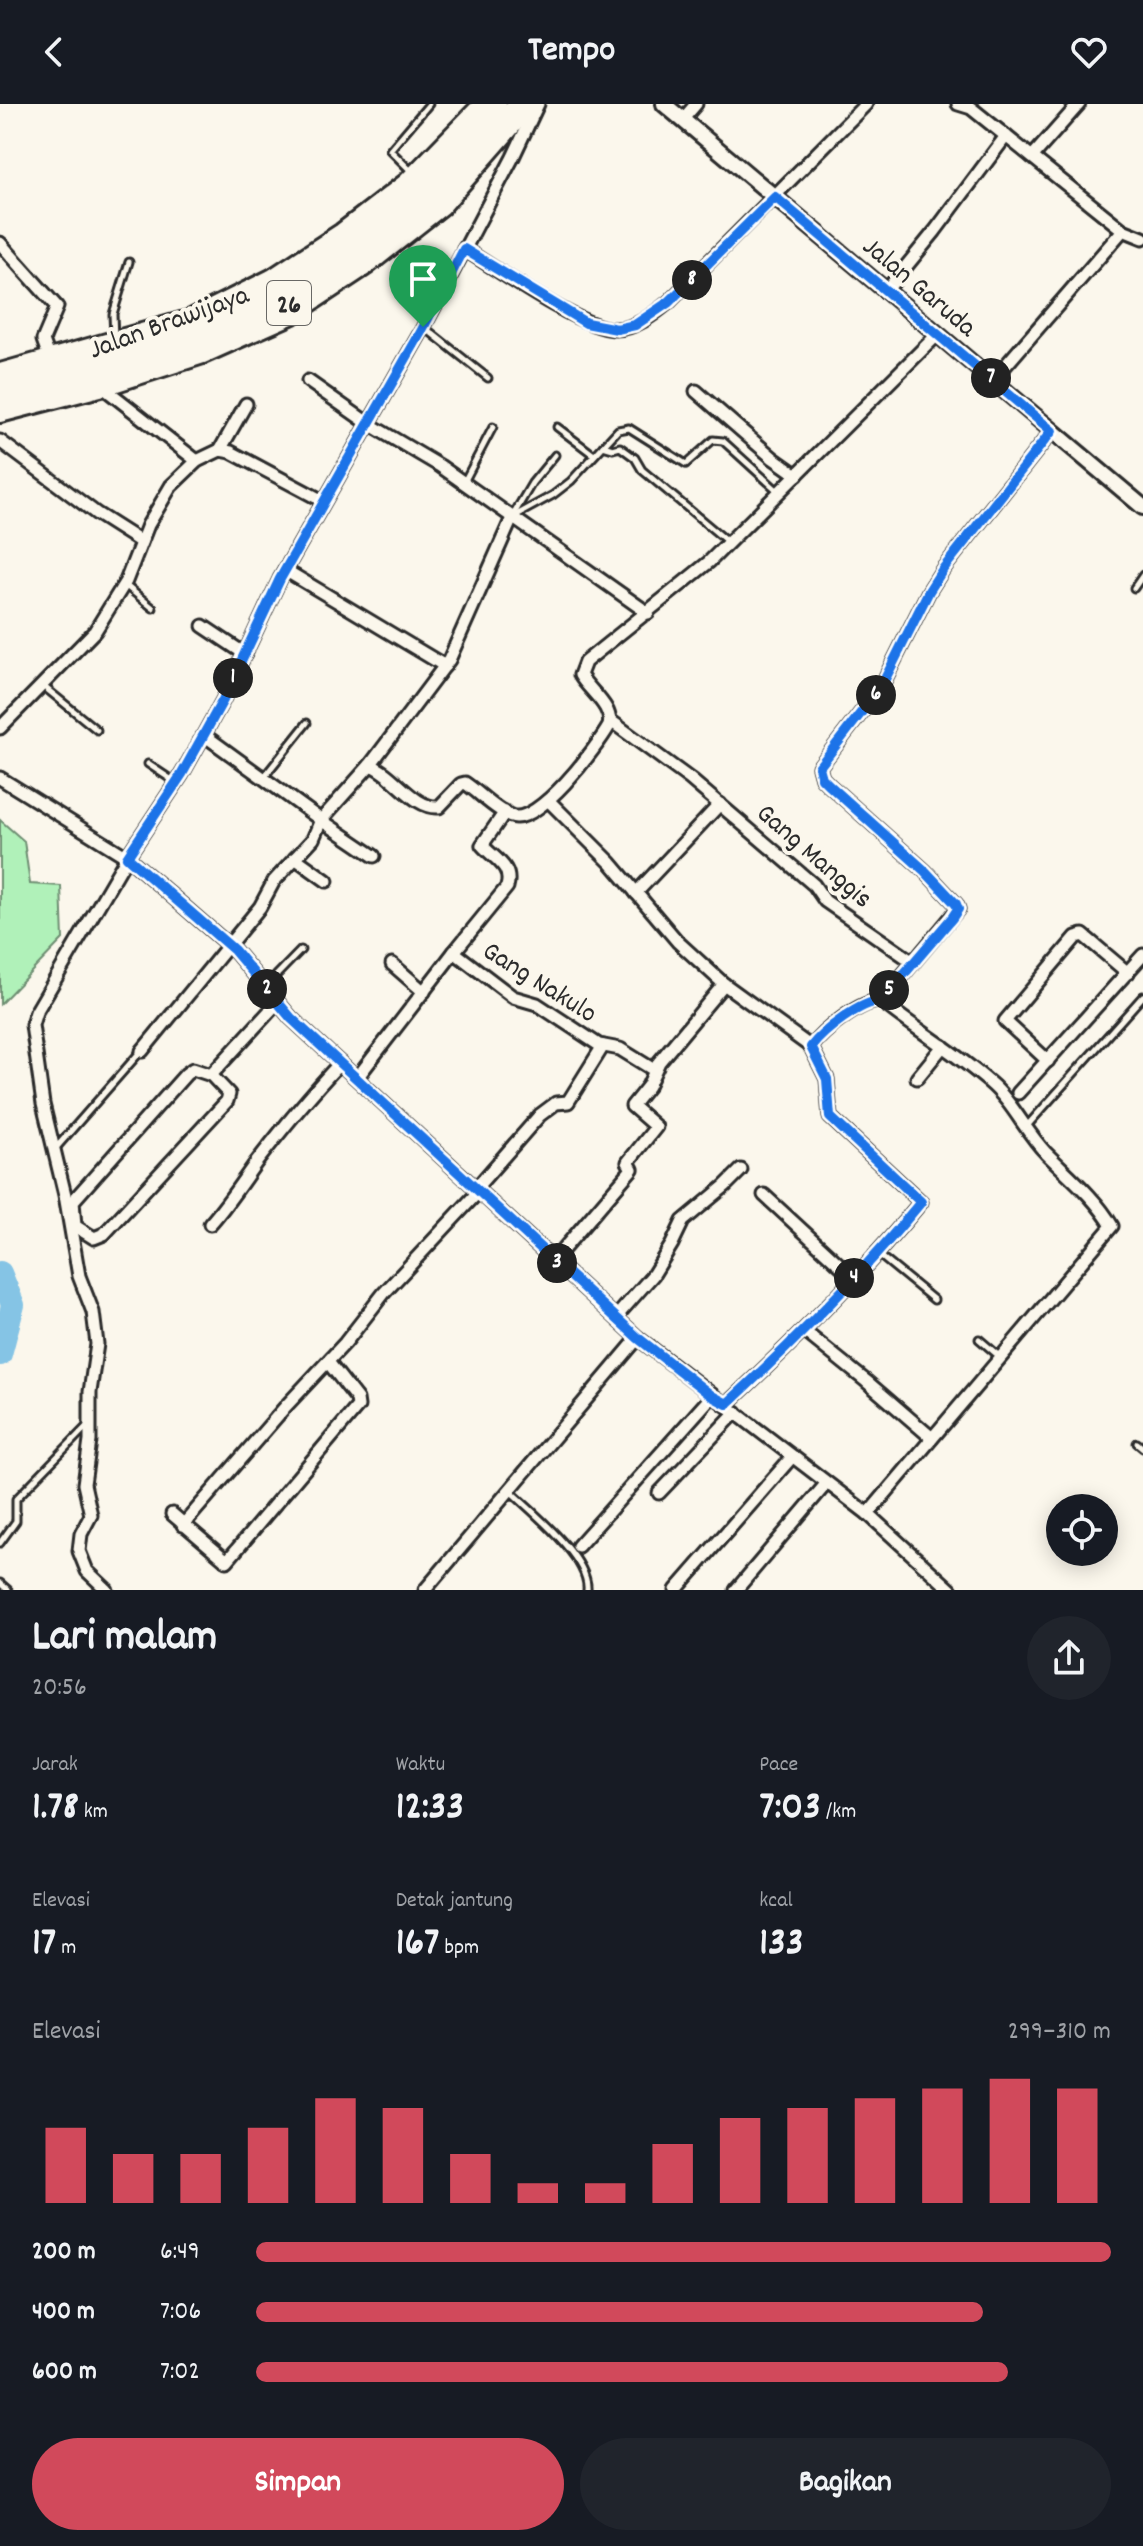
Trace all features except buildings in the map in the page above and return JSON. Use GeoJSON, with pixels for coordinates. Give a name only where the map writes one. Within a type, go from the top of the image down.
{"type":"FeatureCollection","features":[{"type":"Feature","properties":{"kind":"highway","name":"Jalan Brawijaya"},"geometry":{"type":"LineString","coordinates":[[0,383],[193,330],[278,289],[353,240],[413,193],[496,104]]}},
{"type":"Feature","properties":{"kind":"highway","name":"Jalan Brawijaya"},"geometry":{"type":"LineString","coordinates":[[0,402],[199,345],[283,307],[362,256],[427,204],[520,104]]}},
{"type":"Feature","properties":{"kind":"street"},"geometry":{"type":"LineString","coordinates":[[0,371],[191,317],[271,277],[341,231],[414,174],[481,104]]}},
{"type":"Feature","properties":{"kind":"street"},"geometry":{"type":"LineString","coordinates":[[107,1590],[87,1571],[79,1551],[81,1534],[91,1515],[84,1484],[89,1461],[90,1392],[97,1344],[93,1312],[79,1276],[65,1195],[43,1104],[32,1025],[36,1012],[127,857],[204,735],[285,570],[423,327],[536,104]]}},
{"type":"Feature","properties":{"kind":"street"},"geometry":{"type":"LineString","coordinates":[[0,415],[104,388],[203,356],[293,316],[367,267],[443,207],[536,104]]}},
{"type":"Feature","properties":{"kind":"street","name":"Jalan Garuda"},"geometry":{"type":"LineString","coordinates":[[664,104],[1143,507]]}},
{"type":"Feature","properties":{"kind":"street"},"geometry":{"type":"LineString","coordinates":[[683,119],[696,104]]}},
{"type":"Feature","properties":{"kind":"street"},"geometry":{"type":"LineString","coordinates":[[464,249],[586,323],[617,329],[635,325],[669,302],[866,104]]}},
{"type":"Feature","properties":{"kind":"street"},"geometry":{"type":"LineString","coordinates":[[958,104],[972,106],[1123,230],[1143,238]]}},
{"type":"Feature","properties":{"kind":"street"},"geometry":{"type":"LineString","coordinates":[[1032,157],[1079,104]]}},
{"type":"Feature","properties":{"kind":"street"},"geometry":{"type":"LineString","coordinates":[[886,291],[1006,136]]}},
{"type":"Feature","properties":{"kind":"street"},"geometry":{"type":"LineString","coordinates":[[993,380],[1123,230]]}},
{"type":"Feature","properties":{"kind":"street"},"geometry":{"type":"LineString","coordinates":[[0,243],[57,307],[43,340],[49,357]]}},
{"type":"Feature","properties":{"kind":"street"},"geometry":{"type":"LineString","coordinates":[[308,381],[369,424],[440,466],[648,613],[729,543],[938,334]]}},
{"type":"Feature","properties":{"kind":"street"},"geometry":{"type":"LineString","coordinates":[[104,388],[197,461]]}},
{"type":"Feature","properties":{"kind":"street"},"geometry":{"type":"LineString","coordinates":[[696,391],[797,475]]}},
{"type":"Feature","properties":{"kind":"street"},"geometry":{"type":"LineString","coordinates":[[0,728],[95,631],[124,584],[141,542],[171,486],[197,461],[220,450],[246,404]]}},
{"type":"Feature","properties":{"kind":"street"},"geometry":{"type":"LineString","coordinates":[[811,1047],[828,1029],[866,1004],[881,1001],[958,909],[925,871],[822,778],[819,767],[881,687],[943,569],[1052,431]]}},
{"type":"Feature","properties":{"kind":"street"},"geometry":{"type":"LineString","coordinates":[[0,441],[97,514],[141,542]]}},
{"type":"Feature","properties":{"kind":"street"},"geometry":{"type":"LineString","coordinates":[[220,450],[231,452],[323,501]]}},
{"type":"Feature","properties":{"kind":"street"},"geometry":{"type":"LineString","coordinates":[[142,1051],[260,907],[274,881],[313,839],[321,820],[370,765],[445,666],[512,518]]}},
{"type":"Feature","properties":{"kind":"street"},"geometry":{"type":"LineString","coordinates":[[285,570],[445,666]]}},
{"type":"Feature","properties":{"kind":"street","name":"Gang Manggis"},"geometry":{"type":"LineString","coordinates":[[648,613],[588,659],[581,670],[580,675],[608,710],[611,721],[720,804],[814,885],[825,901],[913,962]]}},
{"type":"Feature","properties":{"kind":"street"},"geometry":{"type":"LineString","coordinates":[[203,626],[245,654]]}},
{"type":"Feature","properties":{"kind":"street"},"geometry":{"type":"LineString","coordinates":[[370,765],[378,767],[425,806],[439,807],[465,783],[518,818],[549,801],[605,733],[611,721]]}},
{"type":"Feature","properties":{"kind":"street"},"geometry":{"type":"LineString","coordinates":[[204,735],[374,856]]}},
{"type":"Feature","properties":{"kind":"street"},"geometry":{"type":"LineString","coordinates":[[0,778],[127,857],[229,946],[291,1018],[638,1338],[868,1514],[951,1590]]}},
{"type":"Feature","properties":{"kind":"street"},"geometry":{"type":"LineString","coordinates":[[549,801],[611,863],[678,942],[724,984],[811,1047],[827,1079],[830,1117],[921,1202],[878,1254],[732,1408],[659,1493]]}},
{"type":"Feature","properties":{"kind":"street"},"geometry":{"type":"LineString","coordinates":[[636,893],[720,804]]}},
{"type":"Feature","properties":{"kind":"street"},"geometry":{"type":"LineString","coordinates":[[357,1078],[507,887],[510,878],[508,871],[482,845],[505,812]]}},
{"type":"Feature","properties":{"kind":"street"},"geometry":{"type":"LineString","coordinates":[[295,858],[327,881]]}},
{"type":"Feature","properties":{"kind":"street"},"geometry":{"type":"LineString","coordinates":[[1048,1061],[1005,1021],[1076,937],[1083,935],[1128,973]]}},
{"type":"Feature","properties":{"kind":"street","name":"Gang Nakulo"},"geometry":{"type":"LineString","coordinates":[[454,952],[513,997],[542,1007],[603,1046],[620,1049],[654,1070]]}},
{"type":"Feature","properties":{"kind":"street"},"geometry":{"type":"LineString","coordinates":[[1018,1093],[1143,955]]}},
{"type":"Feature","properties":{"kind":"street"},"geometry":{"type":"LineString","coordinates":[[392,964],[424,992]]}},
{"type":"Feature","properties":{"kind":"street"},"geometry":{"type":"LineString","coordinates":[[554,1260],[632,1169],[628,1162],[656,1127],[632,1106],[648,1086],[654,1070],[724,984]]}},
{"type":"Feature","properties":{"kind":"street"},"geometry":{"type":"LineString","coordinates":[[868,1514],[1112,1226],[1025,1128],[996,1089],[881,1001]]}},
{"type":"Feature","properties":{"kind":"street"},"geometry":{"type":"LineString","coordinates":[[211,1075],[278,1002]]}},
{"type":"Feature","properties":{"kind":"street"},"geometry":{"type":"LineString","coordinates":[[183,1525],[540,1115],[556,1103],[568,1102],[603,1046]]}},
{"type":"Feature","properties":{"kind":"street"},"geometry":{"type":"LineString","coordinates":[[917,1078],[943,1046]]}},
{"type":"Feature","properties":{"kind":"street"},"geometry":{"type":"LineString","coordinates":[[210,1224],[308,1097],[340,1063]]}},
{"type":"Feature","properties":{"kind":"street"},"geometry":{"type":"LineString","coordinates":[[193,1069],[211,1075],[229,1094],[227,1101],[104,1234],[94,1238],[83,1233],[75,1226],[73,1201],[186,1074],[193,1069]]}},
{"type":"Feature","properties":{"kind":"street"},"geometry":{"type":"LineString","coordinates":[[616,1317],[653,1275],[683,1221],[741,1170]]}},
{"type":"Feature","properties":{"kind":"street"},"geometry":{"type":"LineString","coordinates":[[764,1195],[854,1278]]}},
{"type":"Feature","properties":{"kind":"street"},"geometry":{"type":"LineString","coordinates":[[804,1331],[932,1438]]}},
{"type":"Feature","properties":{"kind":"street"},"geometry":{"type":"LineString","coordinates":[[425,1590],[638,1338]]}},
{"type":"Feature","properties":{"kind":"street"},"geometry":{"type":"LineString","coordinates":[[172,1514],[227,1561],[358,1406],[357,1399],[328,1362]]}},
{"type":"Feature","properties":{"kind":"street"},"geometry":{"type":"LineString","coordinates":[[578,1546],[712,1396]]}},
{"type":"Feature","properties":{"kind":"street"},"geometry":{"type":"LineString","coordinates":[[676,1590],[792,1457]]}},
{"type":"Feature","properties":{"kind":"street"},"geometry":{"type":"LineString","coordinates":[[736,1590],[826,1484]]}},
{"type":"Feature","properties":{"kind":"lane"},"geometry":{"type":"LineString","coordinates":[[414,174],[390,150],[429,104]]}},
{"type":"Feature","properties":{"kind":"lane"},"geometry":{"type":"LineString","coordinates":[[114,339],[113,314],[129,262]]}},
{"type":"Feature","properties":{"kind":"lane"},"geometry":{"type":"LineString","coordinates":[[423,327],[488,378]]}},
{"type":"Feature","properties":{"kind":"lane"},"geometry":{"type":"LineString","coordinates":[[463,483],[493,427]]}},
{"type":"Feature","properties":{"kind":"lane"},"geometry":{"type":"LineString","coordinates":[[557,427],[594,455]]}},
{"type":"Feature","properties":{"kind":"lane"},"geometry":{"type":"LineString","coordinates":[[512,518],[553,495],[571,481],[618,430],[629,428],[686,464],[718,439],[780,493]]}},
{"type":"Feature","properties":{"kind":"lane"},"geometry":{"type":"LineString","coordinates":[[603,446],[613,449],[620,447],[633,455],[642,470],[729,543]]}},
{"type":"Feature","properties":{"kind":"lane"},"geometry":{"type":"LineString","coordinates":[[512,518],[532,483],[555,455]]}},
{"type":"Feature","properties":{"kind":"lane"},"geometry":{"type":"LineString","coordinates":[[1134,588],[1143,575]]}},
{"type":"Feature","properties":{"kind":"lane"},"geometry":{"type":"LineString","coordinates":[[124,584],[153,608]]}},
{"type":"Feature","properties":{"kind":"lane"},"geometry":{"type":"LineString","coordinates":[[42,685],[97,730]]}},
{"type":"Feature","properties":{"kind":"lane"},"geometry":{"type":"LineString","coordinates":[[263,778],[307,723]]}},
{"type":"Feature","properties":{"kind":"lane"},"geometry":{"type":"LineString","coordinates":[[148,764],[176,783]]}},
{"type":"Feature","properties":{"kind":"lane"},"geometry":{"type":"LineString","coordinates":[[265,986],[301,950]]}},
{"type":"Feature","properties":{"kind":"lane"},"geometry":{"type":"LineString","coordinates":[[1025,1128],[1143,996]]}},
{"type":"Feature","properties":{"kind":"lane"},"geometry":{"type":"LineString","coordinates":[[53,1151],[142,1051]]}},
{"type":"Feature","properties":{"kind":"lane"},"geometry":{"type":"LineString","coordinates":[[878,1254],[934,1300]]}},
{"type":"Feature","properties":{"kind":"lane"},"geometry":{"type":"LineString","coordinates":[[979,1339],[1000,1357]]}},
{"type":"Feature","properties":{"kind":"lane"},"geometry":{"type":"LineString","coordinates":[[0,1543],[16,1521],[16,1499],[91,1423]]}},
{"type":"Feature","properties":{"kind":"lane"},"geometry":{"type":"LineString","coordinates":[[1137,1443],[1143,1448]]}},
{"type":"Feature","properties":{"kind":"lane"},"geometry":{"type":"LineString","coordinates":[[508,1489],[573,1553],[588,1581],[587,1590]]}},
{"type":"Feature","properties":{"kind":"lane"},"geometry":{"type":"LineString","coordinates":[[0,1583],[8,1590]]}},
{"type":"Feature","properties":{"kind":"green space"},"geometry":{"type":"Polygon","coordinates":[[[0,820],[24,841],[30,884],[61,886],[63,939],[0,1004],[0,820]]]}},
{"type":"Feature","properties":{"kind":"waterway"},"geometry":{"type":"LineString","coordinates":[[0,1273],[13,1305],[0,1354]]}},
{"type":"Feature","properties":{"kind":"route"},"geometry":{"type":"LineString","coordinates":[[775,197],[1052,431],[943,569],[881,687],[825,757],[818,771],[829,785],[925,871],[958,909],[881,1001],[866,1004],[828,1029],[811,1047],[827,1079],[830,1117],[921,1202],[878,1254],[804,1331],[727,1404],[712,1396],[638,1338],[291,1018],[234,950],[127,857],[182,774],[223,700],[280,579],[423,327],[464,249],[586,323],[617,329],[635,325],[669,302],[775,197]]}}]}
